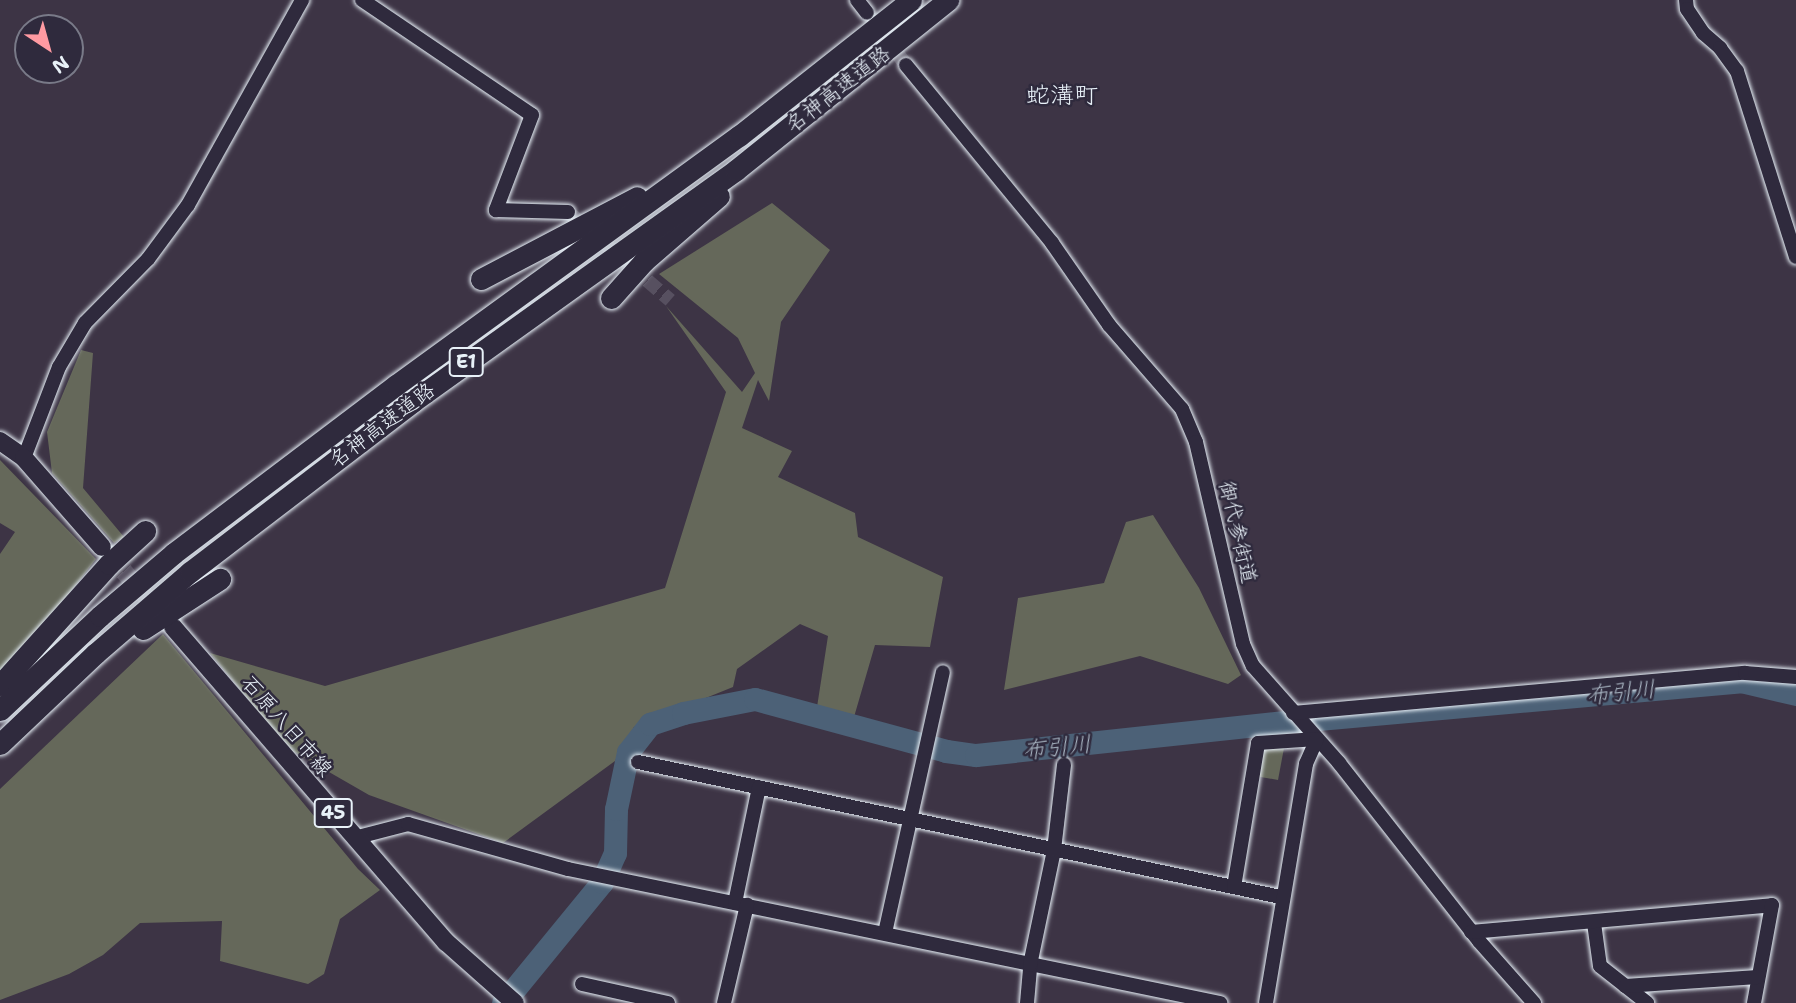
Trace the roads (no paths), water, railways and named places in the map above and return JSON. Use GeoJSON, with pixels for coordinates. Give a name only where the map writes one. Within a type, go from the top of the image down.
{"type":"FeatureCollection","features":[{"type":"Feature","properties":{"kind":"highway","name":"名神高速道路"},"geometry":{"type":"LineString","coordinates":[[0,710],[100,616],[174,553],[396,385],[739,136],[911,0]]}},
{"type":"Feature","properties":{"kind":"highway","name":"名神高速道路"},"geometry":{"type":"LineString","coordinates":[[0,744],[96,653],[190,572],[412,401],[736,170],[948,0]]}},
{"type":"Feature","properties":{"kind":"highway"},"geometry":{"type":"LineString","coordinates":[[611,298],[644,261],[871,64]]}},
{"type":"Feature","properties":{"kind":"highway"},"geometry":{"type":"LineString","coordinates":[[481,279],[511,266],[642,194],[715,146],[739,136]]}},
{"type":"Feature","properties":{"kind":"highway"},"geometry":{"type":"LineString","coordinates":[[0,685],[109,565],[145,531]]}},
{"type":"Feature","properties":{"kind":"highway"},"geometry":{"type":"LineString","coordinates":[[96,653],[127,642],[151,622],[220,579]]}},
{"type":"Feature","properties":{"kind":"main road"},"geometry":{"type":"LineString","coordinates":[[0,441],[24,458],[102,547]]}},
{"type":"Feature","properties":{"kind":"main road","name":"石原八日市線"},"geometry":{"type":"LineString","coordinates":[[173,627],[446,942],[508,997]]}},
{"type":"Feature","properties":{"kind":"street"},"geometry":{"type":"LineString","coordinates":[[24,458],[59,367],[85,323],[148,259],[188,205],[302,0]]}},
{"type":"Feature","properties":{"kind":"street"},"geometry":{"type":"LineString","coordinates":[[362,0],[532,114],[496,210],[568,212]]}},
{"type":"Feature","properties":{"kind":"street"},"geometry":{"type":"LineString","coordinates":[[857,0],[867,13]]}},
{"type":"Feature","properties":{"kind":"street"},"geometry":{"type":"LineString","coordinates":[[1686,0],[1687,9],[1703,33],[1720,48],[1737,71],[1796,257]]}},
{"type":"Feature","properties":{"kind":"street","name":"御代参街道"},"geometry":{"type":"LineString","coordinates":[[906,65],[1052,243],[1110,325],[1182,409],[1196,442],[1243,644],[1253,666],[1394,829],[1471,932],[1534,1003]]}},
{"type":"Feature","properties":{"kind":"street"},"geometry":{"type":"LineString","coordinates":[[886,933],[909,817],[943,672]]}},
{"type":"Feature","properties":{"kind":"street"},"geometry":{"type":"LineString","coordinates":[[1295,716],[1745,673],[1796,677]]}},
{"type":"Feature","properties":{"kind":"street"},"geometry":{"type":"LineString","coordinates":[[1234,887],[1258,743],[1312,735],[1281,897],[1266,1003]]}},
{"type":"Feature","properties":{"kind":"street"},"geometry":{"type":"LineString","coordinates":[[638,762],[1281,897]]}},
{"type":"Feature","properties":{"kind":"street"},"geometry":{"type":"LineString","coordinates":[[1027,1003],[1030,965],[1054,850],[1064,765]]}},
{"type":"Feature","properties":{"kind":"street"},"geometry":{"type":"LineString","coordinates":[[724,1003],[759,786]]}},
{"type":"Feature","properties":{"kind":"street"},"geometry":{"type":"LineString","coordinates":[[354,838],[408,824],[596,875],[1220,1003]]}},
{"type":"Feature","properties":{"kind":"street"},"geometry":{"type":"LineString","coordinates":[[1471,932],[1772,905],[1758,977],[1756,1003]]}},
{"type":"Feature","properties":{"kind":"street"},"geometry":{"type":"LineString","coordinates":[[1594,923],[1600,966],[1647,1003]]}},
{"type":"Feature","properties":{"kind":"street"},"geometry":{"type":"LineString","coordinates":[[1625,986],[1758,977]]}},
{"type":"Feature","properties":{"kind":"street"},"geometry":{"type":"LineString","coordinates":[[582,984],[668,1003]]}},
{"type":"Feature","properties":{"kind":"waterway","name":"布引川"},"geometry":{"type":"LineString","coordinates":[[503,1003],[602,882],[615,853],[616,809],[628,752],[650,724],[683,713],[755,699],[946,751],[976,755],[1296,721],[1741,681],[1796,694]]}},
{"type":"Feature","properties":{"kind":"tunnel"},"geometry":{"type":"LineString","coordinates":[[873,21],[906,65]]}},
{"type":"Feature","properties":{"kind":"tunnel"},"geometry":{"type":"LineString","coordinates":[[568,212],[670,300]]}},
{"type":"Feature","properties":{"kind":"tunnel"},"geometry":{"type":"LineString","coordinates":[[106,551],[161,614]]}},
{"type":"Feature","properties":{"kind":"district","name":"蛇溝町"},"geometry":{"type":"Point","coordinates":[1062,96]}}]}
